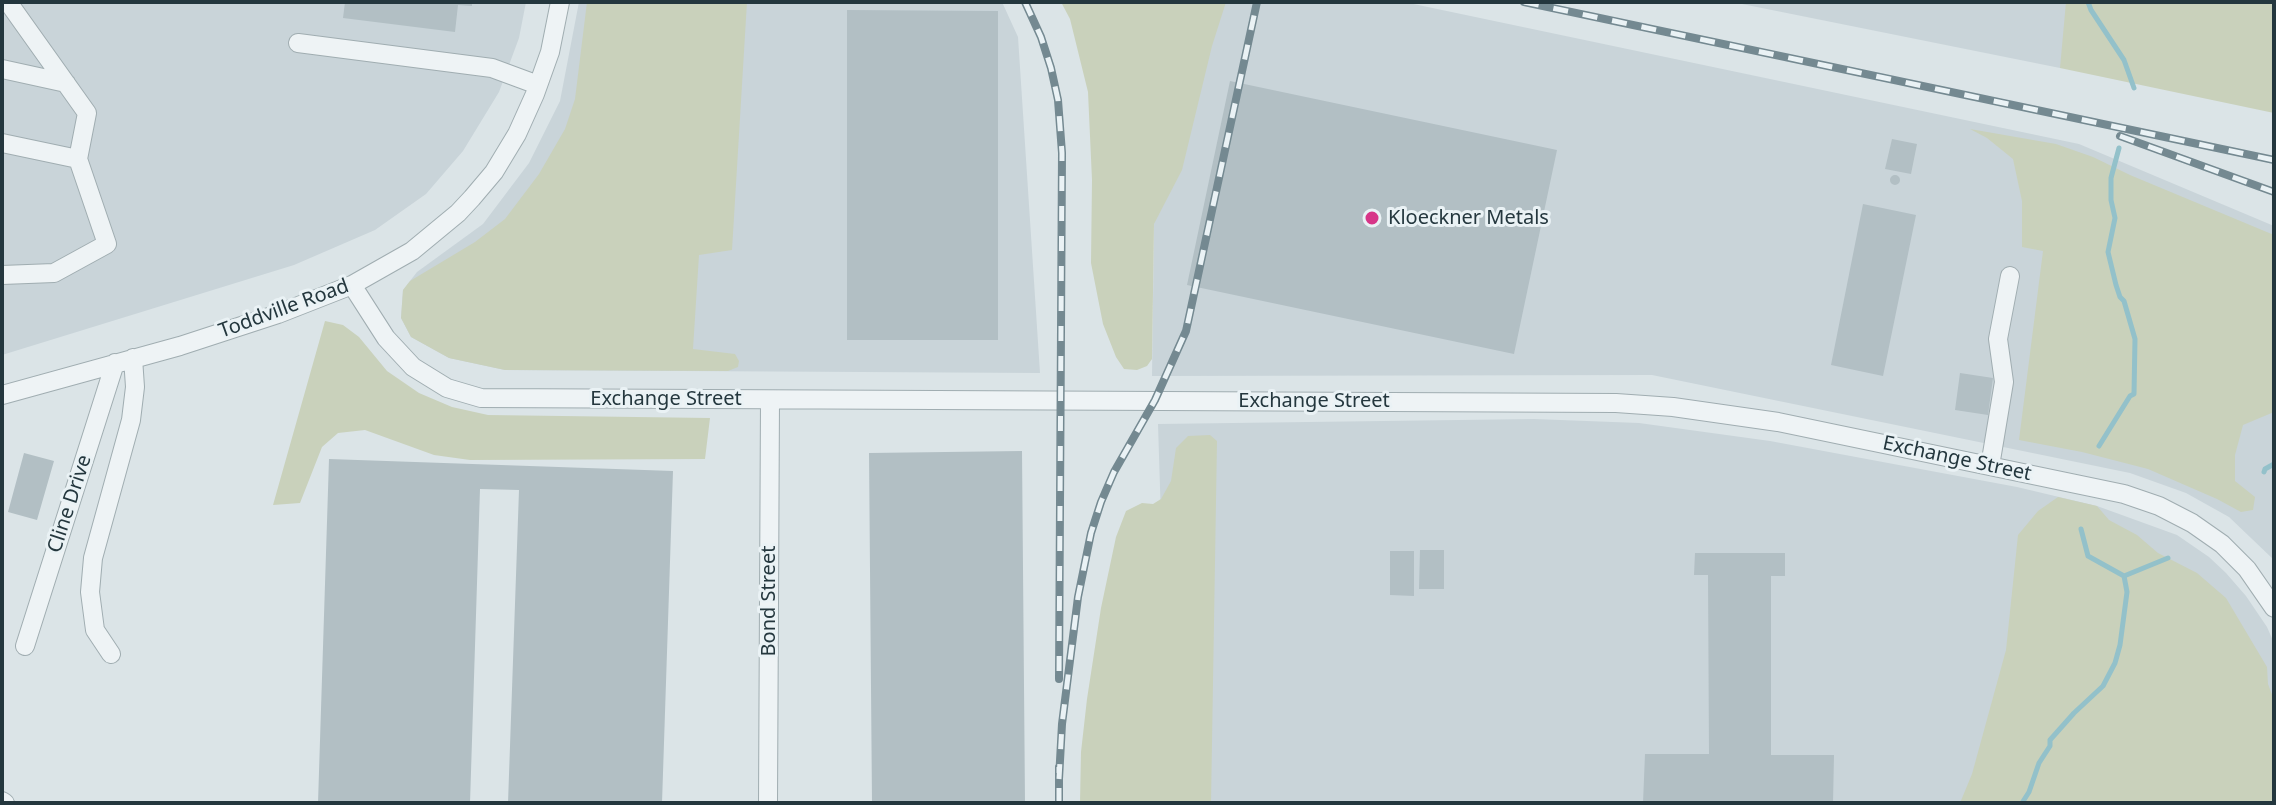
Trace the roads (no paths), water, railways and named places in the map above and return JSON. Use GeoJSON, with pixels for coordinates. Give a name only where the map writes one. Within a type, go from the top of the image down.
{"type":"FeatureCollection","features":[{"type":"Feature","properties":{"kind":"street"},"geometry":{"type":"LineString","coordinates":[[2,275],[54,273],[107,244],[78,159],[87,113],[8,2]]}},
{"type":"Feature","properties":{"kind":"street","name":"Toddville Road"},"geometry":{"type":"LineString","coordinates":[[2,395],[180,346],[278,314],[352,285],[412,251],[472,198],[494,172],[517,134],[550,52],[560,2]]}},
{"type":"Feature","properties":{"kind":"street"},"geometry":{"type":"LineString","coordinates":[[298,43],[492,68],[538,85]]}},
{"type":"Feature","properties":{"kind":"street"},"geometry":{"type":"LineString","coordinates":[[2,69],[66,83]]}},
{"type":"Feature","properties":{"kind":"street"},"geometry":{"type":"LineString","coordinates":[[2,143],[78,159]]}},
{"type":"Feature","properties":{"kind":"street"},"geometry":{"type":"LineString","coordinates":[[1990,466],[2004,382],[1998,339],[2010,276]]}},
{"type":"Feature","properties":{"kind":"street","name":"Exchange Street"},"geometry":{"type":"LineString","coordinates":[[352,285],[386,338],[404,358],[436,382],[481,398],[1616,403],[1673,407],[1764,420],[2124,494],[2159,506],[2192,523],[2222,544],[2247,569],[2274,608]]}},
{"type":"Feature","properties":{"kind":"street"},"geometry":{"type":"LineString","coordinates":[[111,654],[95,630],[90,592],[93,558],[131,420],[135,387],[124,361]]}},
{"type":"Feature","properties":{"kind":"street","name":"Cline Drive"},"geometry":{"type":"LineString","coordinates":[[25,646],[124,361]]}},
{"type":"Feature","properties":{"kind":"street","name":"Bond Street"},"geometry":{"type":"LineString","coordinates":[[768,803],[770,400]]}},
{"type":"Feature","properties":{"kind":"waterway"},"geometry":{"type":"LineString","coordinates":[[2088,2],[2124,60],[2134,88]]}},
{"type":"Feature","properties":{"kind":"waterway"},"geometry":{"type":"LineString","coordinates":[[2099,446],[2134,394],[2135,339],[2108,252],[2115,218],[2111,178],[2119,148]]}},
{"type":"Feature","properties":{"kind":"waterway"},"geometry":{"type":"LineString","coordinates":[[2264,472],[2274,464]]}},
{"type":"Feature","properties":{"kind":"waterway"},"geometry":{"type":"LineString","coordinates":[[2081,529],[2088,556],[2124,576]]}},
{"type":"Feature","properties":{"kind":"waterway"},"geometry":{"type":"LineString","coordinates":[[2124,576],[2168,558]]}},
{"type":"Feature","properties":{"kind":"waterway"},"geometry":{"type":"LineString","coordinates":[[2022,803],[2050,746],[2050,740],[2103,686],[2115,663],[2127,592],[2124,576]]}},
{"type":"Feature","properties":{"kind":"railway"},"geometry":{"type":"LineString","coordinates":[[1025,2],[1051,68],[1058,100],[1062,153],[1059,679]]}},
{"type":"Feature","properties":{"kind":"railway"},"geometry":{"type":"LineString","coordinates":[[1059,779],[1062,724],[1078,597],[1091,533],[1114,472],[1155,400],[1186,331],[1257,2]]}},
{"type":"Feature","properties":{"kind":"railway"},"geometry":{"type":"LineString","coordinates":[[1524,2],[2274,160]]}},
{"type":"Feature","properties":{"kind":"railway"},"geometry":{"type":"LineString","coordinates":[[2120,136],[2274,192]]}},
{"type":"Feature","properties":{"kind":"railway"},"geometry":{"type":"LineString","coordinates":[[1059,767],[1059,803]]}},
{"type":"Feature","properties":{"kind":"place","name":"Kloeckner Metals"},"geometry":{"type":"Point","coordinates":[1372,218]}}]}
